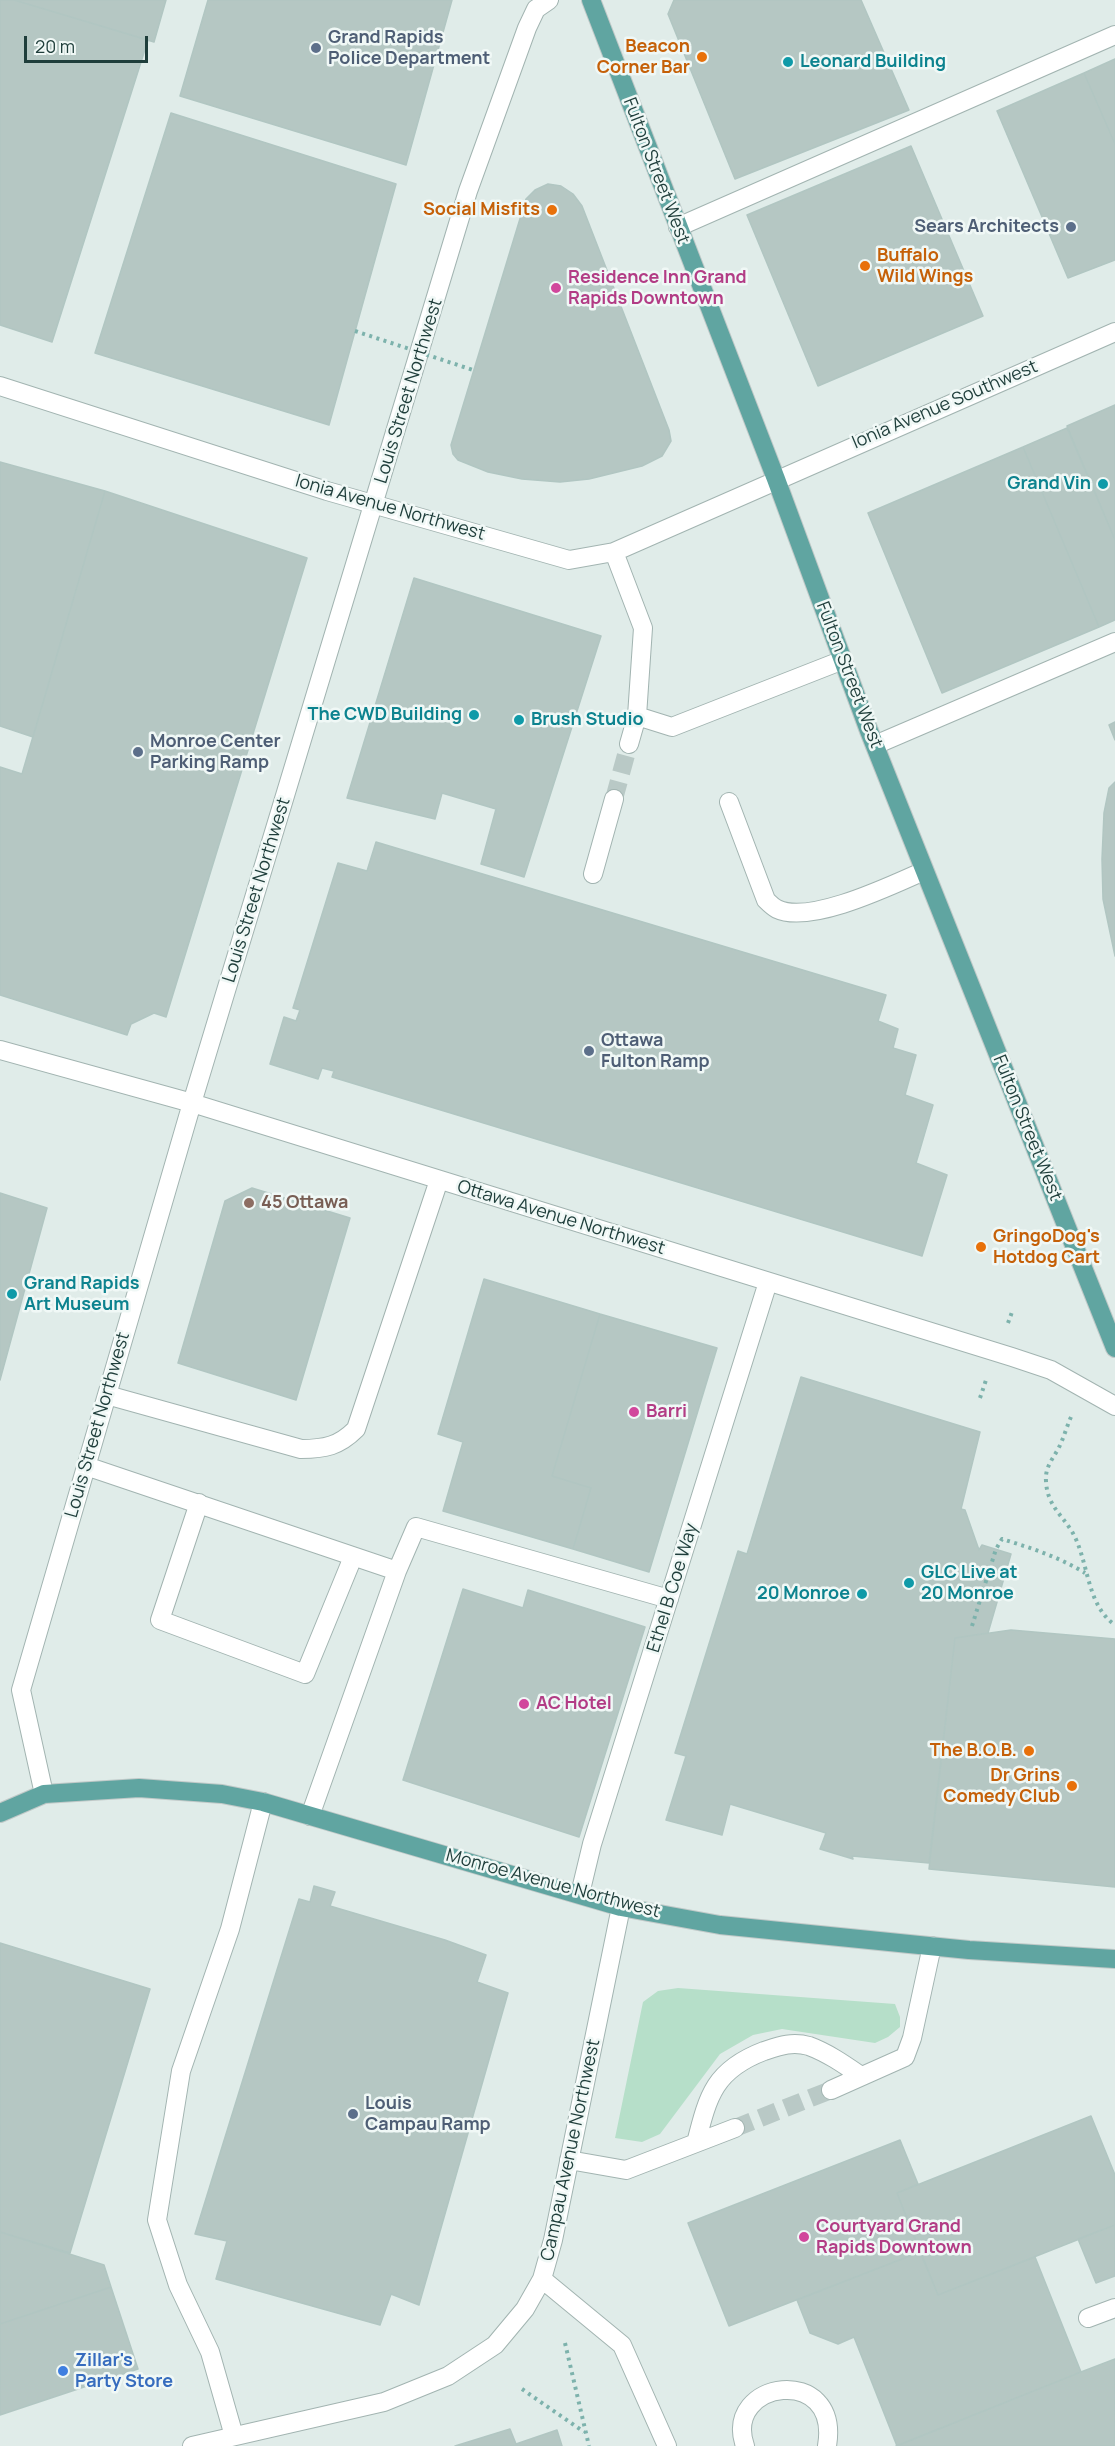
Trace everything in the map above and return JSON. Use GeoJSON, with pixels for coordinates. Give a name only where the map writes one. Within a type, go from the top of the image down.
{"type":"FeatureCollection","features":[{"type":"Feature","properties":{"kind":"main road","name":"Fulton Street West"},"geometry":{"type":"LineString","coordinates":[[591,0],[776,479],[875,745],[1115,1348]]}},
{"type":"Feature","properties":{"kind":"main road","name":"Monroe Avenue Northwest"},"geometry":{"type":"LineString","coordinates":[[0,1813],[44,1794],[139,1788],[222,1794],[310,1815],[621,1907],[720,1925],[932,1946],[1115,1959]]}},
{"type":"Feature","properties":{"kind":"street","name":"Louis Street Northwest"},"geometry":{"type":"LineString","coordinates":[[44,1794],[21,1690],[192,1103],[375,505],[468,191],[527,28],[536,9],[549,0]]}},
{"type":"Feature","properties":{"kind":"street"},"geometry":{"type":"LineString","coordinates":[[678,227],[1115,35]]}},
{"type":"Feature","properties":{"kind":"street","name":"Ionia Avenue Southwest"},"geometry":{"type":"LineString","coordinates":[[776,479],[1115,332]]}},
{"type":"Feature","properties":{"kind":"street","name":"Ionia Avenue Northwest"},"geometry":{"type":"LineString","coordinates":[[0,386],[375,505],[569,560],[614,552],[776,479]]}},
{"type":"Feature","properties":{"kind":"street"},"geometry":{"type":"LineString","coordinates":[[614,552],[643,628],[637,716],[629,744]]}},
{"type":"Feature","properties":{"kind":"street"},"geometry":{"type":"LineString","coordinates":[[875,745],[1115,642]]}},
{"type":"Feature","properties":{"kind":"street"},"geometry":{"type":"LineString","coordinates":[[637,716],[672,727],[843,660]]}},
{"type":"Feature","properties":{"kind":"street"},"geometry":{"type":"LineString","coordinates":[[593,874],[614,800]]}},
{"type":"Feature","properties":{"kind":"street"},"geometry":{"type":"LineString","coordinates":[[729,802],[766,900],[777,909],[789,912],[812,911],[835,906],[924,871]]}},
{"type":"Feature","properties":{"kind":"street","name":"Ottawa Avenue Northwest"},"geometry":{"type":"LineString","coordinates":[[0,1050],[192,1103],[1041,1367],[1115,1406]]}},
{"type":"Feature","properties":{"kind":"street"},"geometry":{"type":"LineString","coordinates":[[107,1395],[301,1449],[325,1449],[344,1441],[356,1429],[439,1180]]}},
{"type":"Feature","properties":{"kind":"street","name":"Ethel B Coe Way"},"geometry":{"type":"LineString","coordinates":[[580,1894],[592,1844],[768,1282]]}},
{"type":"Feature","properties":{"kind":"street"},"geometry":{"type":"LineString","coordinates":[[86,1466],[397,1571]]}},
{"type":"Feature","properties":{"kind":"street"},"geometry":{"type":"LineString","coordinates":[[199,1503],[160,1620],[305,1674],[353,1557]]}},
{"type":"Feature","properties":{"kind":"street"},"geometry":{"type":"LineString","coordinates":[[310,1815],[397,1571],[416,1527],[669,1599]]}},
{"type":"Feature","properties":{"kind":"street"},"geometry":{"type":"LineString","coordinates":[[234,2436],[210,2352],[178,2285],[157,2220],[181,2071],[230,1929],[263,1802]]}},
{"type":"Feature","properties":{"kind":"street","name":"Campau Avenue Northwest"},"geometry":{"type":"LineString","coordinates":[[192,2446],[384,2402],[448,2376],[495,2345],[525,2309],[543,2279],[553,2240],[621,1907]]}},
{"type":"Feature","properties":{"kind":"street"},"geometry":{"type":"LineString","coordinates":[[831,2090],[905,2057],[912,2038],[932,1946]]}},
{"type":"Feature","properties":{"kind":"street"},"geometry":{"type":"LineString","coordinates":[[696,2143],[706,2104],[717,2085],[727,2071],[759,2053],[784,2044],[808,2046],[832,2057],[861,2076]]}},
{"type":"Feature","properties":{"kind":"street"},"geometry":{"type":"LineString","coordinates":[[569,2160],[626,2170],[735,2128]]}},
{"type":"Feature","properties":{"kind":"street"},"geometry":{"type":"LineString","coordinates":[[543,2279],[622,2345],[668,2446]]}},
{"type":"Feature","properties":{"kind":"street"},"geometry":{"type":"LineString","coordinates":[[1088,2318],[1115,2308]]}},
{"type":"Feature","properties":{"kind":"street"},"geometry":{"type":"LineString","coordinates":[[745,2446],[742,2438],[745,2417],[753,2404],[773,2391],[786,2389],[801,2392],[822,2408],[828,2422],[827,2446]]}},
{"type":"Feature","properties":{"kind":"path"},"geometry":{"type":"LineString","coordinates":[[355,331],[473,370]]}},
{"type":"Feature","properties":{"kind":"path"},"geometry":{"type":"LineString","coordinates":[[1071,1417],[1057,1451],[1050,1460],[1045,1480],[1057,1514],[1071,1530],[1085,1573],[1106,1619],[1115,1625]]}},
{"type":"Feature","properties":{"kind":"path"},"geometry":{"type":"LineString","coordinates":[[972,1626],[1002,1539],[1045,1553],[1085,1573]]}},
{"type":"Feature","properties":{"kind":"path"},"geometry":{"type":"LineString","coordinates":[[565,2343],[590,2446]]}},
{"type":"Feature","properties":{"kind":"path"},"geometry":{"type":"LineString","coordinates":[[522,2389],[585,2432]]}},
{"type":"Feature","properties":{"kind":"green space"},"geometry":{"type":"Polygon","coordinates":[[[678,1988],[895,2004],[900,2017],[900,2027],[888,2037],[875,2043],[782,2029],[753,2035],[720,2054],[660,2134],[642,2142],[615,2138],[643,2002],[658,1991],[678,1988]]]}},
{"type":"Feature","properties":{"kind":"building"},"geometry":{"type":"Polygon","coordinates":[[[0,0],[14,0],[148,40],[52,342],[0,325],[0,0]]]}},
{"type":"Feature","properties":{"kind":"building"},"geometry":{"type":"Polygon","coordinates":[[[14,0],[166,0],[154,42],[14,0]]]}},
{"type":"Feature","properties":{"kind":"building","name":"Grand Rapids Police Department"},"geometry":{"type":"Polygon","coordinates":[[[208,0],[452,0],[406,165],[180,96],[208,0]]]}},
{"type":"Feature","properties":{"kind":"building","name":"Leonard Building"},"geometry":{"type":"Polygon","coordinates":[[[674,0],[861,0],[909,110],[735,179],[668,14],[674,0]]]}},
{"type":"Feature","properties":{"kind":"building"},"geometry":{"type":"Polygon","coordinates":[[[1115,59],[1115,144],[1084,73],[1115,59]]]}},
{"type":"Feature","properties":{"kind":"building"},"geometry":{"type":"Polygon","coordinates":[[[1084,73],[1115,144],[1115,260],[1068,278],[997,111],[1084,73]]]}},
{"type":"Feature","properties":{"kind":"building"},"geometry":{"type":"Polygon","coordinates":[[[171,113],[396,184],[329,425],[95,353],[171,113]]]}},
{"type":"Feature","properties":{"kind":"building"},"geometry":{"type":"Polygon","coordinates":[[[911,146],[983,316],[818,386],[747,215],[911,146]]]}},
{"type":"Feature","properties":{"kind":"building","name":"Residence Inn Grand Rapids Downtown"},"geometry":{"type":"Polygon","coordinates":[[[548,184],[561,186],[573,194],[582,206],[669,430],[671,441],[662,456],[642,466],[589,479],[560,482],[522,479],[488,472],[458,460],[453,454],[451,445],[526,199],[535,190],[548,184]]]}},
{"type":"Feature","properties":{"kind":"building","name":"Grand Vin"},"geometry":{"type":"Polygon","coordinates":[[[1115,405],[1115,540],[1067,426],[1115,405]]]}},
{"type":"Feature","properties":{"kind":"building"},"geometry":{"type":"Polygon","coordinates":[[[1067,428],[1115,540],[1115,620],[1099,627],[1023,447],[1067,428]]]}},
{"type":"Feature","properties":{"kind":"building"},"geometry":{"type":"Polygon","coordinates":[[[1023,447],[1099,627],[942,693],[868,513],[1023,447]]]}},
{"type":"Feature","properties":{"kind":"building"},"geometry":{"type":"Polygon","coordinates":[[[0,462],[105,491],[33,737],[0,726],[0,462]]]}},
{"type":"Feature","properties":{"kind":"building","name":"Monroe Center Parking Ramp"},"geometry":{"type":"Polygon","coordinates":[[[105,491],[307,558],[166,1017],[154,1013],[131,1024],[127,1035],[0,995],[0,767],[22,774],[105,491]]]}},
{"type":"Feature","properties":{"kind":"building","name":"The CWD Building"},"geometry":{"type":"Polygon","coordinates":[[[414,578],[601,636],[524,877],[481,864],[496,809],[442,793],[435,819],[347,798],[414,578]]]}},
{"type":"Feature","properties":{"kind":"building"},"geometry":{"type":"Polygon","coordinates":[[[1115,722],[1115,740],[1109,725],[1115,722]]]}},
{"type":"Feature","properties":{"kind":"building"},"geometry":{"type":"Polygon","coordinates":[[[1115,782],[1115,956],[1103,899],[1102,859],[1104,813],[1109,788],[1115,782]]]}},
{"type":"Feature","properties":{"kind":"building","name":"Ottawa Fulton Ramp"},"geometry":{"type":"Polygon","coordinates":[[[376,842],[886,995],[878,1021],[898,1029],[893,1048],[916,1055],[905,1095],[933,1105],[916,1163],[947,1175],[922,1256],[332,1077],[334,1071],[322,1068],[318,1079],[270,1064],[284,1017],[296,1021],[300,1010],[293,1008],[338,863],[367,871],[376,842]]]}},
{"type":"Feature","properties":{"kind":"building"},"geometry":{"type":"Polygon","coordinates":[[[252,1188],[350,1218],[296,1400],[178,1363],[225,1201],[252,1188]]]}},
{"type":"Feature","properties":{"kind":"building","name":"Grand Rapids Art Museum"},"geometry":{"type":"Polygon","coordinates":[[[0,1193],[47,1208],[0,1380],[0,1193]]]}},
{"type":"Feature","properties":{"kind":"building"},"geometry":{"type":"Polygon","coordinates":[[[484,1279],[600,1314],[552,1476],[591,1488],[573,1549],[443,1511],[463,1442],[438,1434],[484,1279]]]}},
{"type":"Feature","properties":{"kind":"building","name":"Barri"},"geometry":{"type":"Polygon","coordinates":[[[600,1314],[717,1348],[649,1572],[573,1549],[591,1488],[552,1476],[600,1314]]]}},
{"type":"Feature","properties":{"kind":"building","name":"20 Monroe"},"geometry":{"type":"Polygon","coordinates":[[[801,1377],[980,1432],[961,1509],[965,1510],[979,1550],[982,1545],[1011,1554],[988,1633],[955,1638],[929,1863],[852,1856],[853,1859],[820,1849],[826,1833],[730,1804],[722,1835],[666,1820],[686,1756],[675,1753],[738,1551],[747,1554],[801,1377]]]}},
{"type":"Feature","properties":{"kind":"building","name":"AC Hotel"},"geometry":{"type":"Polygon","coordinates":[[[463,1589],[523,1608],[528,1590],[645,1627],[579,1837],[403,1780],[463,1589]]]}},
{"type":"Feature","properties":{"kind":"building","name":"The B.O.B."},"geometry":{"type":"Polygon","coordinates":[[[1011,1630],[1115,1639],[1115,1887],[929,1869],[955,1638],[1011,1630]]]}},
{"type":"Feature","properties":{"kind":"building","name":"Louis Campau Ramp"},"geometry":{"type":"Polygon","coordinates":[[[314,1886],[335,1892],[330,1906],[445,1940],[486,1955],[477,1982],[508,1993],[419,2305],[391,2294],[380,2325],[216,2279],[227,2241],[195,2234],[299,1899],[310,1902],[314,1886]]]}},
{"type":"Feature","properties":{"kind":"building"},"geometry":{"type":"Polygon","coordinates":[[[0,1943],[150,1989],[70,2253],[0,2232],[0,1943]]]}},
{"type":"Feature","properties":{"kind":"building"},"geometry":{"type":"Polygon","coordinates":[[[1091,2116],[1115,2175],[1115,2225],[938,2295],[897,2193],[1091,2116]]]}},
{"type":"Feature","properties":{"kind":"building","name":"Courtyard Grand Rapids Downtown"},"geometry":{"type":"Polygon","coordinates":[[[900,2140],[918,2184],[897,2193],[920,2252],[729,2326],[688,2223],[900,2140]]]}},
{"type":"Feature","properties":{"kind":"building"},"geometry":{"type":"Polygon","coordinates":[[[1115,2225],[1115,2276],[1096,2283],[1078,2239],[1115,2225]]]}},
{"type":"Feature","properties":{"kind":"building"},"geometry":{"type":"Polygon","coordinates":[[[0,2232],[104,2265],[111,2287],[0,2324],[0,2232]]]}},
{"type":"Feature","properties":{"kind":"building"},"geometry":{"type":"Polygon","coordinates":[[[920,2252],[938,2295],[1035,2257],[1081,2372],[897,2446],[854,2337],[838,2344],[810,2333],[797,2300],[920,2252]]]}},
{"type":"Feature","properties":{"kind":"building"},"geometry":{"type":"Polygon","coordinates":[[[111,2287],[138,2369],[0,2415],[0,2324],[111,2287]]]}},
{"type":"Feature","properties":{"kind":"building"},"geometry":{"type":"Polygon","coordinates":[[[1115,2359],[1115,2446],[896,2446],[1081,2372],[1115,2359]]]}},
{"type":"Feature","properties":{"kind":"building"},"geometry":{"type":"Polygon","coordinates":[[[510,2429],[516,2444],[557,2430],[562,2446],[455,2446],[510,2429]]]}},
{"type":"Feature","properties":{"kind":"tunnel"},"geometry":{"type":"LineString","coordinates":[[614,799],[629,744]]}},
{"type":"Feature","properties":{"kind":"tunnel"},"geometry":{"type":"LineString","coordinates":[[735,2128],[831,2090]]}},
{"type":"Feature","properties":{"kind":"place","name":"Grand Rapids Police Department"},"geometry":{"type":"Point","coordinates":[316,48]}},
{"type":"Feature","properties":{"kind":"place","name":"Beacon Corner Bar"},"geometry":{"type":"Point","coordinates":[702,57]}},
{"type":"Feature","properties":{"kind":"place","name":"Leonard Building"},"geometry":{"type":"Point","coordinates":[788,62]}},
{"type":"Feature","properties":{"kind":"place","name":"Social Misfits"},"geometry":{"type":"Point","coordinates":[552,210]}},
{"type":"Feature","properties":{"kind":"place","name":"Sears Architects"},"geometry":{"type":"Point","coordinates":[1071,227]}},
{"type":"Feature","properties":{"kind":"place","name":"Buffalo Wild Wings"},"geometry":{"type":"Point","coordinates":[865,266]}},
{"type":"Feature","properties":{"kind":"place","name":"Residence Inn Grand Rapids Downtown"},"geometry":{"type":"Point","coordinates":[556,288]}},
{"type":"Feature","properties":{"kind":"place","name":"Grand Vin"},"geometry":{"type":"Point","coordinates":[1103,484]}},
{"type":"Feature","properties":{"kind":"place","name":"The CWD Building"},"geometry":{"type":"Point","coordinates":[474,715]}},
{"type":"Feature","properties":{"kind":"place","name":"Brush Studio"},"geometry":{"type":"Point","coordinates":[519,720]}},
{"type":"Feature","properties":{"kind":"place","name":"Monroe Center Parking Ramp"},"geometry":{"type":"Point","coordinates":[138,752]}},
{"type":"Feature","properties":{"kind":"place","name":"Ottawa Fulton Ramp"},"geometry":{"type":"Point","coordinates":[589,1051]}},
{"type":"Feature","properties":{"kind":"place","name":"45 Ottawa"},"geometry":{"type":"Point","coordinates":[249,1203]}},
{"type":"Feature","properties":{"kind":"place","name":"GringoDog's Hotdog Cart"},"geometry":{"type":"Point","coordinates":[981,1247]}},
{"type":"Feature","properties":{"kind":"place","name":"Grand Rapids Art Museum"},"geometry":{"type":"Point","coordinates":[12,1294]}},
{"type":"Feature","properties":{"kind":"place","name":"Barri"},"geometry":{"type":"Point","coordinates":[634,1412]}},
{"type":"Feature","properties":{"kind":"place","name":"GLC Live at 20 Monroe"},"geometry":{"type":"Point","coordinates":[909,1583]}},
{"type":"Feature","properties":{"kind":"place","name":"20 Monroe"},"geometry":{"type":"Point","coordinates":[862,1594]}},
{"type":"Feature","properties":{"kind":"place","name":"AC Hotel"},"geometry":{"type":"Point","coordinates":[524,1704]}},
{"type":"Feature","properties":{"kind":"place","name":"The B.O.B."},"geometry":{"type":"Point","coordinates":[1029,1751]}},
{"type":"Feature","properties":{"kind":"place","name":"Dr Grins Comedy Club"},"geometry":{"type":"Point","coordinates":[1072,1786]}},
{"type":"Feature","properties":{"kind":"place","name":"Louis Campau Ramp"},"geometry":{"type":"Point","coordinates":[353,2114]}},
{"type":"Feature","properties":{"kind":"place","name":"Courtyard Grand Rapids Downtown"},"geometry":{"type":"Point","coordinates":[804,2237]}},
{"type":"Feature","properties":{"kind":"place","name":"Zillar's Party Store"},"geometry":{"type":"Point","coordinates":[63,2371]}}]}
